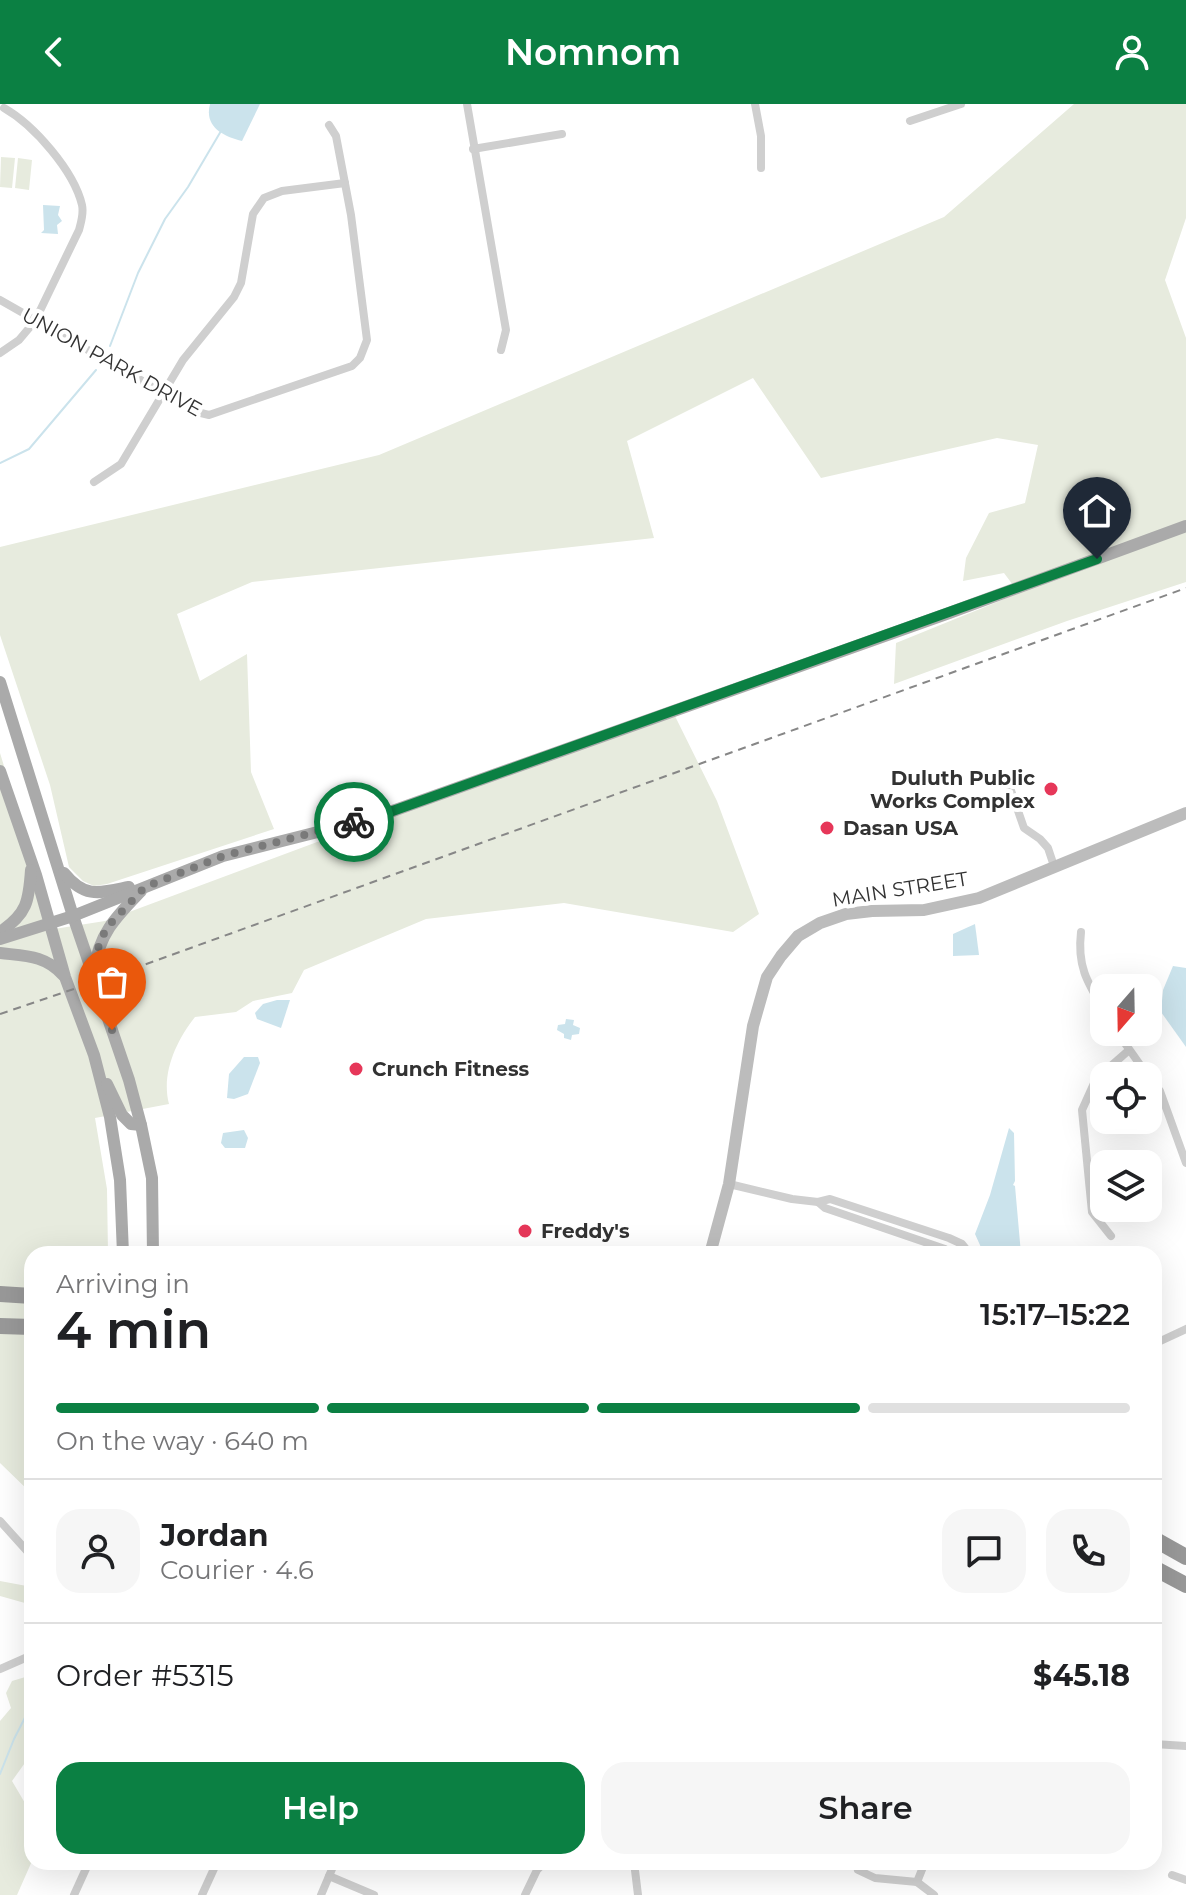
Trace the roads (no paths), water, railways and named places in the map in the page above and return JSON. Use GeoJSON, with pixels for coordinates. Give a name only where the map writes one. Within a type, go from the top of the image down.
{"type":"FeatureCollection","features":[{"type":"Feature","properties":{"kind":"highway"},"geometry":{"type":"LineString","coordinates":[[0,1294],[24,1296]]}},
{"type":"Feature","properties":{"kind":"highway"},"geometry":{"type":"LineString","coordinates":[[0,1326],[24,1327]]}},
{"type":"Feature","properties":{"kind":"highway"},"geometry":{"type":"LineString","coordinates":[[1162,1544],[1186,1557]]}},
{"type":"Feature","properties":{"kind":"highway"},"geometry":{"type":"LineString","coordinates":[[1162,1572],[1186,1585]]}},
{"type":"Feature","properties":{"kind":"main road"},"geometry":{"type":"LineString","coordinates":[[0,939],[73,916],[223,856],[373,818],[1186,526]]}},
{"type":"Feature","properties":{"kind":"main road"},"geometry":{"type":"LineString","coordinates":[[0,682],[73,916],[129,1080],[152,1178],[153,1246]]}},
{"type":"Feature","properties":{"kind":"main road"},"geometry":{"type":"LineString","coordinates":[[0,771],[65,977],[94,1055],[122,1115],[131,1124],[141,1125]]}},
{"type":"Feature","properties":{"kind":"main road"},"geometry":{"type":"LineString","coordinates":[[57,861],[73,884],[83,890],[95,893],[145,887]]}},
{"type":"Feature","properties":{"kind":"main road"},"geometry":{"type":"LineString","coordinates":[[0,932],[16,921],[25,909],[31,863]]}},
{"type":"Feature","properties":{"kind":"main road"},"geometry":{"type":"LineString","coordinates":[[94,976],[100,940],[110,924],[145,887]]}},
{"type":"Feature","properties":{"kind":"main road"},"geometry":{"type":"LineString","coordinates":[[0,953],[43,959],[65,977]]}},
{"type":"Feature","properties":{"kind":"main road"},"geometry":{"type":"LineString","coordinates":[[94,1055],[117,1152],[123,1246]]}},
{"type":"Feature","properties":{"kind":"street"},"geometry":{"type":"LineString","coordinates":[[467,104],[506,330],[501,350]]}},
{"type":"Feature","properties":{"kind":"street"},"geometry":{"type":"LineString","coordinates":[[755,104],[761,136],[761,168]]}},
{"type":"Feature","properties":{"kind":"street"},"geometry":{"type":"LineString","coordinates":[[910,121],[961,104]]}},
{"type":"Feature","properties":{"kind":"street"},"geometry":{"type":"LineString","coordinates":[[0,353],[19,340],[35,321],[79,230],[82,216],[82,204],[68,175],[40,135],[3,108]]}},
{"type":"Feature","properties":{"kind":"street","name":"UNION PARK DRIVE"},"geometry":{"type":"LineString","coordinates":[[0,300],[197,412],[209,415],[352,366],[360,358],[367,340],[345,183],[336,136],[329,125]]}},
{"type":"Feature","properties":{"kind":"street"},"geometry":{"type":"LineString","coordinates":[[473,149],[562,134]]}},
{"type":"Feature","properties":{"kind":"street"},"geometry":{"type":"LineString","coordinates":[[94,482],[121,464],[183,360],[234,297],[241,283],[253,214],[264,198],[282,191],[345,183]]}},
{"type":"Feature","properties":{"kind":"street"},"geometry":{"type":"LineString","coordinates":[[1007,779],[1024,828],[1048,848],[1054,866]]}},
{"type":"Feature","properties":{"kind":"street","name":"MAIN STREET"},"geometry":{"type":"LineString","coordinates":[[712,1246],[729,1184],[757,1012],[767,977],[798,936],[820,923],[846,914],[924,910],[979,898],[1186,813]]}},
{"type":"Feature","properties":{"kind":"street"},"geometry":{"type":"LineString","coordinates":[[1081,932],[1078,954],[1090,987]]}},
{"type":"Feature","properties":{"kind":"street"},"geometry":{"type":"LineString","coordinates":[[1125,1046],[1137,1062]]}},
{"type":"Feature","properties":{"kind":"street"},"geometry":{"type":"LineString","coordinates":[[1111,1236],[1092,1212],[1082,1110],[1096,1079],[1128,1051]]}},
{"type":"Feature","properties":{"kind":"street"},"geometry":{"type":"LineString","coordinates":[[1162,1097],[1186,1163]]}},
{"type":"Feature","properties":{"kind":"street"},"geometry":{"type":"LineString","coordinates":[[729,1184],[792,1199],[818,1202],[830,1199],[949,1238],[964,1246]]}},
{"type":"Feature","properties":{"kind":"street"},"geometry":{"type":"LineString","coordinates":[[818,1202],[825,1208],[936,1246]]}},
{"type":"Feature","properties":{"kind":"street"},"geometry":{"type":"LineString","coordinates":[[1162,1340],[1186,1329]]}},
{"type":"Feature","properties":{"kind":"street"},"geometry":{"type":"LineString","coordinates":[[0,1521],[24,1548]]}},
{"type":"Feature","properties":{"kind":"street"},"geometry":{"type":"LineString","coordinates":[[0,1669],[24,1658]]}},
{"type":"Feature","properties":{"kind":"street"},"geometry":{"type":"LineString","coordinates":[[1162,1744],[1186,1746]]}},
{"type":"Feature","properties":{"kind":"street"},"geometry":{"type":"LineString","coordinates":[[74,1895],[85,1870]]}},
{"type":"Feature","properties":{"kind":"street"},"geometry":{"type":"LineString","coordinates":[[202,1895],[213,1870]]}},
{"type":"Feature","properties":{"kind":"street"},"geometry":{"type":"LineString","coordinates":[[321,1895],[332,1870]]}},
{"type":"Feature","properties":{"kind":"street"},"geometry":{"type":"LineString","coordinates":[[525,1895],[537,1870]]}},
{"type":"Feature","properties":{"kind":"street"},"geometry":{"type":"LineString","coordinates":[[635,1870],[638,1895]]}},
{"type":"Feature","properties":{"kind":"street"},"geometry":{"type":"LineString","coordinates":[[858,1870],[875,1878],[917,1882],[934,1895]]}},
{"type":"Feature","properties":{"kind":"street"},"geometry":{"type":"LineString","coordinates":[[917,1882],[922,1870]]}},
{"type":"Feature","properties":{"kind":"street"},"geometry":{"type":"LineString","coordinates":[[1172,1875],[1186,1880]]}},
{"type":"Feature","properties":{"kind":"street"},"geometry":{"type":"LineString","coordinates":[[329,1876],[374,1895]]}},
{"type":"Feature","properties":{"kind":"water"},"geometry":{"type":"Polygon","coordinates":[[[210,104],[260,104],[242,141],[222,133],[212,124],[210,104]]]}},
{"type":"Feature","properties":{"kind":"water"},"geometry":{"type":"Polygon","coordinates":[[[43,205],[60,206],[58,215],[62,221],[57,225],[58,234],[41,233],[44,230],[43,205]]]}},
{"type":"Feature","properties":{"kind":"water"},"geometry":{"type":"Polygon","coordinates":[[[975,924],[979,955],[953,956],[953,934],[975,924]]]}},
{"type":"Feature","properties":{"kind":"water"},"geometry":{"type":"Polygon","coordinates":[[[1173,966],[1186,968],[1186,1047],[1162,1013],[1163,990],[1173,966]]]}},
{"type":"Feature","properties":{"kind":"water"},"geometry":{"type":"Polygon","coordinates":[[[290,1000],[281,1028],[257,1019],[255,1013],[263,1004],[290,1000]]]}},
{"type":"Feature","properties":{"kind":"water"},"geometry":{"type":"Polygon","coordinates":[[[566,1019],[574,1020],[573,1025],[580,1028],[579,1034],[572,1035],[571,1040],[564,1038],[564,1034],[557,1030],[566,1019]]]}},
{"type":"Feature","properties":{"kind":"water"},"geometry":{"type":"Polygon","coordinates":[[[244,1057],[258,1057],[260,1063],[248,1094],[227,1098],[229,1074],[244,1057]]]}},
{"type":"Feature","properties":{"kind":"water"},"geometry":{"type":"Polygon","coordinates":[[[1009,1128],[1014,1133],[1013,1185],[1020,1246],[980,1246],[975,1234],[1009,1128]]]}},
{"type":"Feature","properties":{"kind":"water"},"geometry":{"type":"Polygon","coordinates":[[[244,1130],[248,1138],[245,1148],[225,1148],[221,1143],[223,1133],[244,1130]]]}},
{"type":"Feature","properties":{"kind":"waterway"},"geometry":{"type":"LineString","coordinates":[[110,346],[138,273],[165,219],[221,131]]}},
{"type":"Feature","properties":{"kind":"waterway"},"geometry":{"type":"LineString","coordinates":[[0,463],[29,449],[96,370]]}},
{"type":"Feature","properties":{"kind":"waterway"},"geometry":{"type":"LineString","coordinates":[[0,1774],[24,1720]]}},
{"type":"Feature","properties":{"kind":"railway"},"geometry":{"type":"LineString","coordinates":[[0,1014],[127,971],[1186,588]]}},
{"type":"Feature","properties":{"kind":"place","name":"Duluth Public Works Complex"},"geometry":{"type":"Point","coordinates":[1051,789]}},
{"type":"Feature","properties":{"kind":"place","name":"Dasan USA"},"geometry":{"type":"Point","coordinates":[827,828]}},
{"type":"Feature","properties":{"kind":"place","name":"Crunch Fitness"},"geometry":{"type":"Point","coordinates":[356,1069]}},
{"type":"Feature","properties":{"kind":"place","name":"Freddy's"},"geometry":{"type":"Point","coordinates":[525,1231]}}]}
